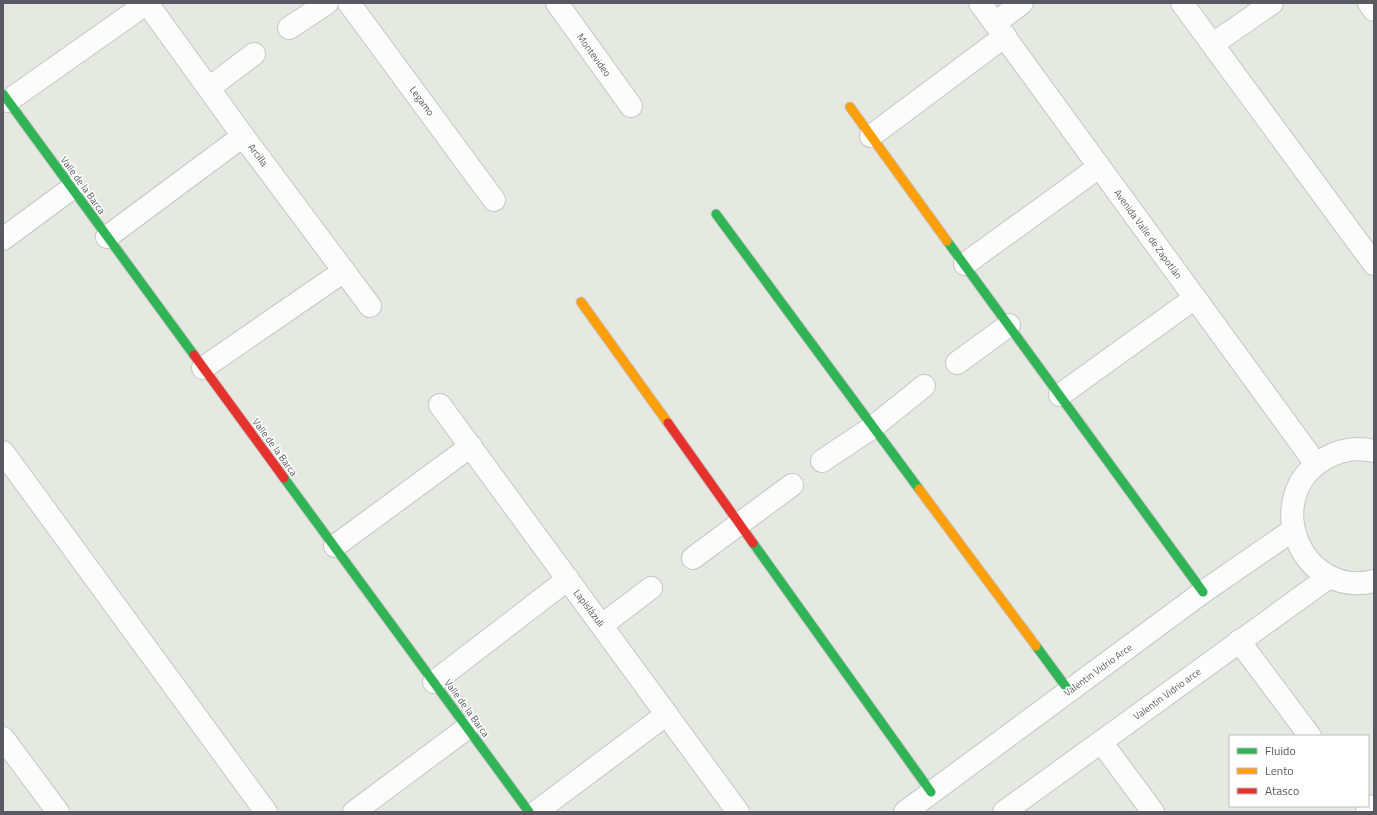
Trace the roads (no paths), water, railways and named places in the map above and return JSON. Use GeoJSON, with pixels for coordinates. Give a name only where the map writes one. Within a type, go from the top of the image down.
{"type":"FeatureCollection","features":[{"type":"Feature","properties":{"kind":"street"},"geometry":{"type":"LineString","coordinates":[[6,98],[147,3]]}},
{"type":"Feature","properties":{"kind":"street","name":"Arcilla"},"geometry":{"type":"LineString","coordinates":[[147,3],[243,136],[370,306]]}},
{"type":"Feature","properties":{"kind":"street"},"geometry":{"type":"LineString","coordinates":[[289,28],[327,3]]}},
{"type":"Feature","properties":{"kind":"street","name":"Legamo"},"geometry":{"type":"LineString","coordinates":[[349,3],[494,200]]}},
{"type":"Feature","properties":{"kind":"street","name":"Montevideo"},"geometry":{"type":"LineString","coordinates":[[557,3],[631,106]]}},
{"type":"Feature","properties":{"kind":"street","name":"Avenida Valle de Zapotlán"},"geometry":{"type":"LineString","coordinates":[[980,3],[1316,464]]}},
{"type":"Feature","properties":{"kind":"street"},"geometry":{"type":"LineString","coordinates":[[871,136],[1000,30],[1022,3]]}},
{"type":"Feature","properties":{"kind":"street"},"geometry":{"type":"LineString","coordinates":[[1182,3],[1374,264]]}},
{"type":"Feature","properties":{"kind":"street"},"geometry":{"type":"LineString","coordinates":[[1213,44],[1272,3]]}},
{"type":"Feature","properties":{"kind":"street"},"geometry":{"type":"LineString","coordinates":[[1369,3],[1374,10]]}},
{"type":"Feature","properties":{"kind":"street"},"geometry":{"type":"LineString","coordinates":[[209,88],[254,54]]}},
{"type":"Feature","properties":{"kind":"street","name":"Valle de la Barca"},"geometry":{"type":"LineString","coordinates":[[6,98],[529,812]]}},
{"type":"Feature","properties":{"kind":"street"},"geometry":{"type":"LineString","coordinates":[[850,107],[1203,592]]}},
{"type":"Feature","properties":{"kind":"street"},"geometry":{"type":"LineString","coordinates":[[107,237],[243,136]]}},
{"type":"Feature","properties":{"kind":"street"},"geometry":{"type":"LineString","coordinates":[[965,264],[1099,167]]}},
{"type":"Feature","properties":{"kind":"street"},"geometry":{"type":"LineString","coordinates":[[3,239],[72,188]]}},
{"type":"Feature","properties":{"kind":"street"},"geometry":{"type":"LineString","coordinates":[[716,214],[1069,691]]}},
{"type":"Feature","properties":{"kind":"street"},"geometry":{"type":"LineString","coordinates":[[204,368],[344,271]]}},
{"type":"Feature","properties":{"kind":"street"},"geometry":{"type":"LineString","coordinates":[[1060,395],[1195,298]]}},
{"type":"Feature","properties":{"kind":"street"},"geometry":{"type":"LineString","coordinates":[[581,302],[931,792]]}},
{"type":"Feature","properties":{"kind":"street"},"geometry":{"type":"LineString","coordinates":[[957,363],[1009,325]]}},
{"type":"Feature","properties":{"kind":"street"},"geometry":{"type":"LineString","coordinates":[[822,461],[873,427],[924,386]]}},
{"type":"Feature","properties":{"kind":"street","name":"Lapislázuli"},"geometry":{"type":"LineString","coordinates":[[440,405],[738,812]]}},
{"type":"Feature","properties":{"kind":"street"},"geometry":{"type":"LineString","coordinates":[[334,546],[471,446]]}},
{"type":"Feature","properties":{"kind":"street"},"geometry":{"type":"LineString","coordinates":[[1374,451],[1353,449],[1333,454],[1316,464],[1303,478],[1295,494],[1292,512],[1293,530],[1300,549],[1313,565],[1329,577],[1347,583],[1366,583],[1374,581]]}},
{"type":"Feature","properties":{"kind":"street"},"geometry":{"type":"LineString","coordinates":[[3,452],[266,812]]}},
{"type":"Feature","properties":{"kind":"street"},"geometry":{"type":"LineString","coordinates":[[693,558],[792,485]]}},
{"type":"Feature","properties":{"kind":"street","name":"Valentin Vidrio Arce"},"geometry":{"type":"LineString","coordinates":[[905,812],[1203,592],[1293,530]]}},
{"type":"Feature","properties":{"kind":"street","name":"Valentin Vidrio arce"},"geometry":{"type":"LineString","coordinates":[[1004,812],[1102,743],[1239,641],[1329,577]]}},
{"type":"Feature","properties":{"kind":"street"},"geometry":{"type":"LineString","coordinates":[[434,682],[568,579]]}},
{"type":"Feature","properties":{"kind":"street"},"geometry":{"type":"LineString","coordinates":[[602,625],[651,588]]}},
{"type":"Feature","properties":{"kind":"street"},"geometry":{"type":"LineString","coordinates":[[1239,641],[1309,735]]}},
{"type":"Feature","properties":{"kind":"street"},"geometry":{"type":"LineString","coordinates":[[536,812],[667,714]]}},
{"type":"Feature","properties":{"kind":"street"},"geometry":{"type":"LineString","coordinates":[[354,812],[467,728]]}},
{"type":"Feature","properties":{"kind":"street"},"geometry":{"type":"LineString","coordinates":[[3,738],[58,812]]}},
{"type":"Feature","properties":{"kind":"street"},"geometry":{"type":"LineString","coordinates":[[1102,743],[1153,812]]}},
{"type":"Feature","properties":{"kind":"street"},"geometry":{"type":"LineString","coordinates":[[1367,812],[1374,806]]}}]}
